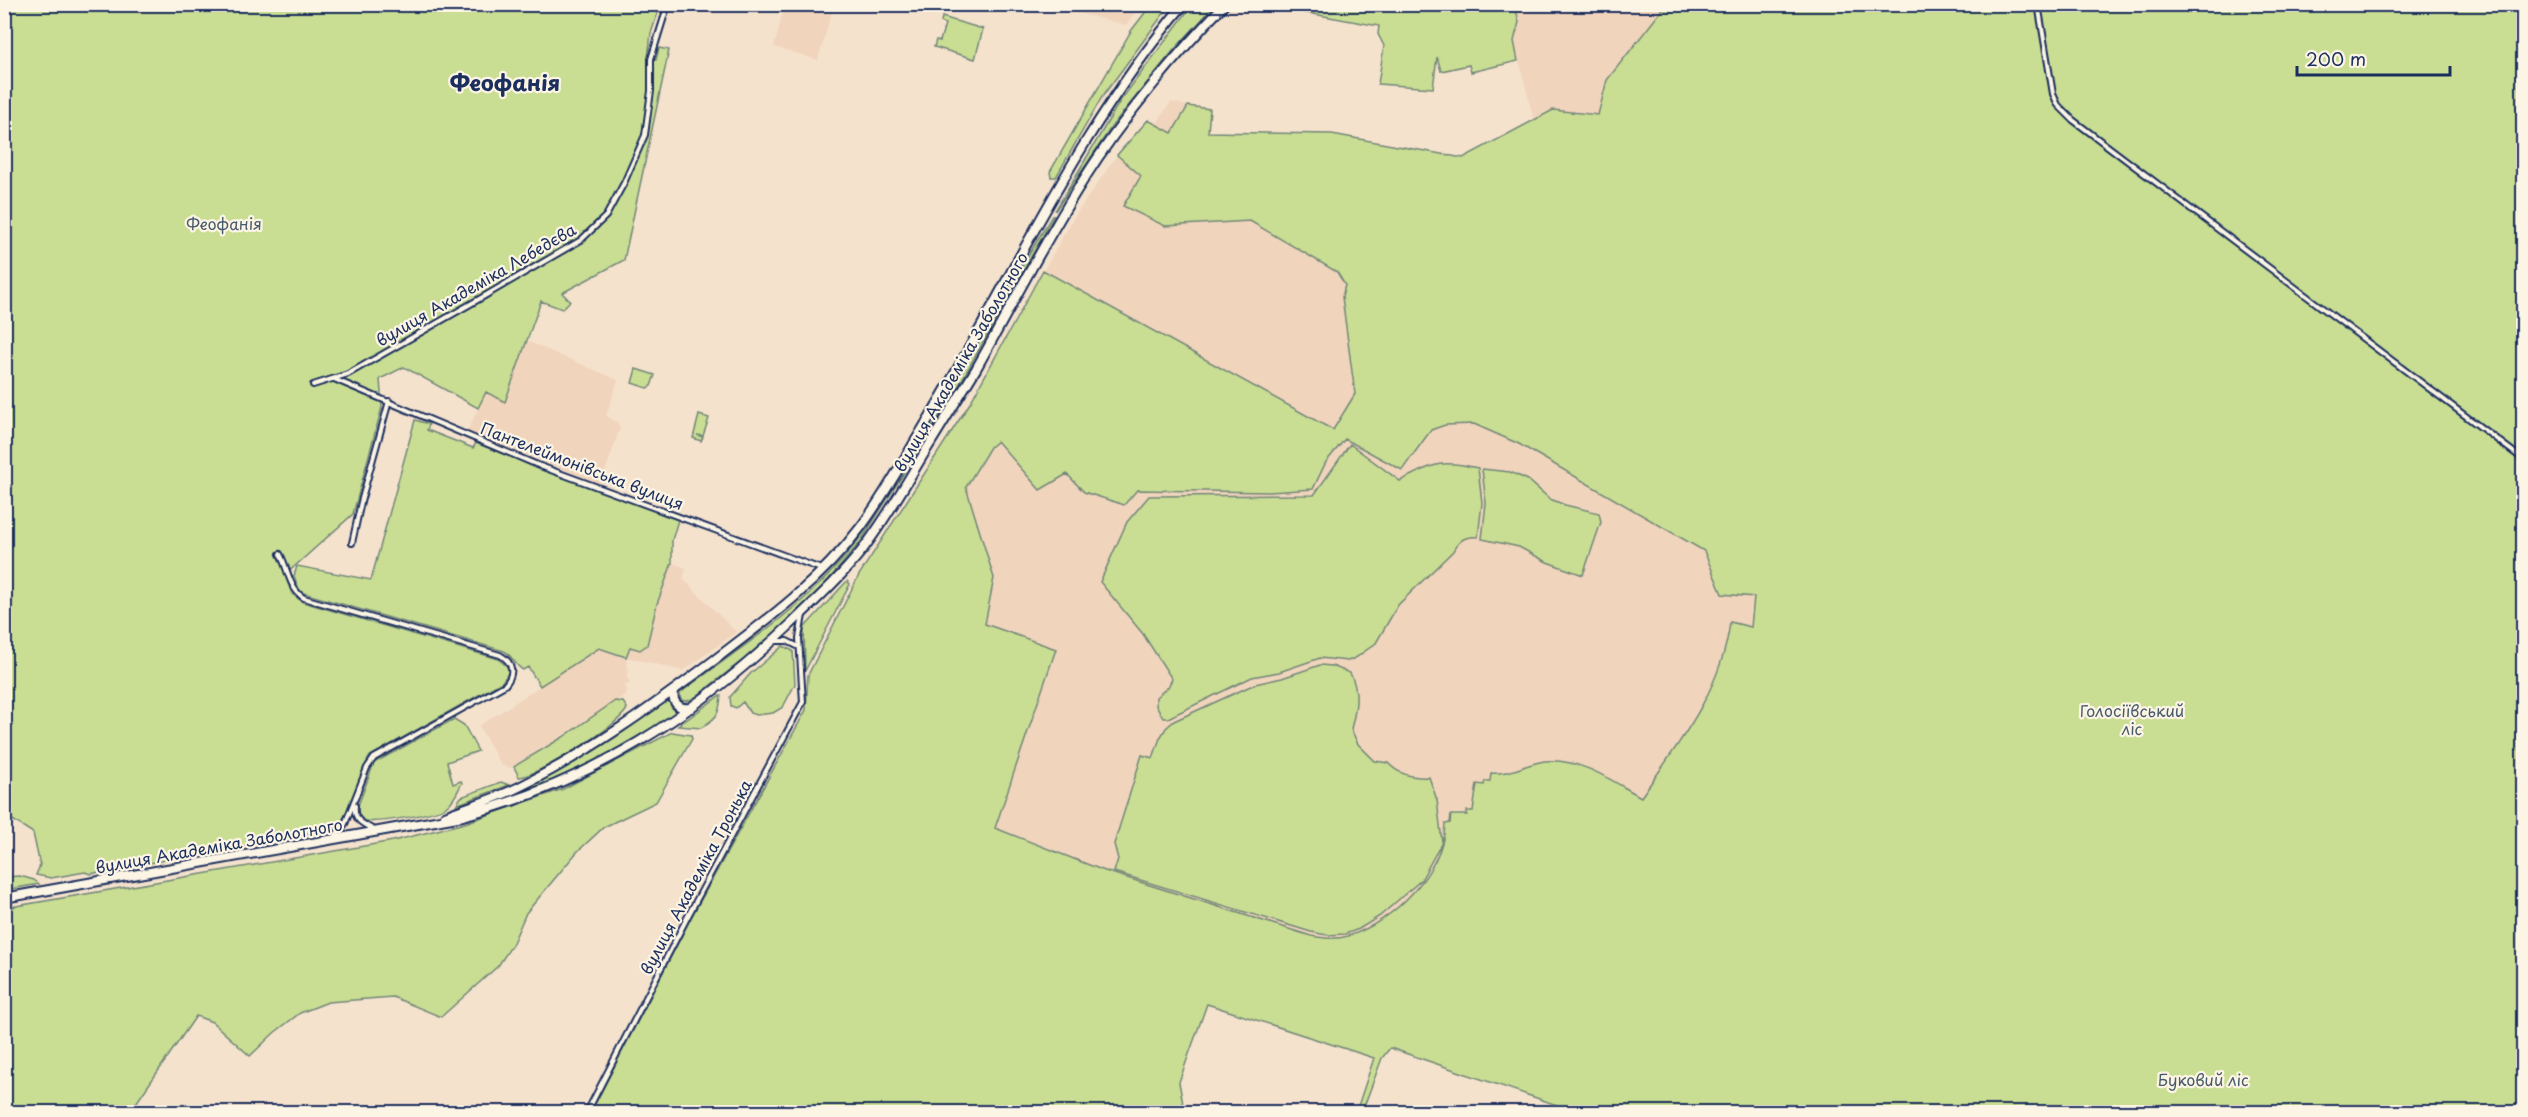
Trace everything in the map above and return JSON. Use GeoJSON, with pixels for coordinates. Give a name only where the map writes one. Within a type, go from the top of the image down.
{"type":"FeatureCollection","features":[{"type":"Feature","properties":{"kind":"highway","name":"вулиця Академіка Заболотного"},"geometry":{"type":"LineString","coordinates":[[439,819],[501,795],[548,772],[674,690],[756,629],[825,570],[861,527],[896,473],[950,384],[1106,111],[1147,50],[1184,4]]}},
{"type":"Feature","properties":{"kind":"highway","name":"вулиця Академіка Заболотного"},"geometry":{"type":"LineString","coordinates":[[4,898],[484,811],[558,783],[621,753],[665,728],[772,642],[835,582],[863,549],[885,518],[975,369],[1095,161],[1173,62],[1225,4]]}},
{"type":"Feature","properties":{"kind":"highway"},"geometry":{"type":"LineString","coordinates":[[674,690],[676,705],[686,709],[691,708]]}},
{"type":"Feature","properties":{"kind":"street","name":"вулиця Академіка Лебедєва"},"geometry":{"type":"LineString","coordinates":[[313,385],[348,374],[581,240],[606,216],[624,183],[645,135],[651,91],[651,59],[668,4]]}},
{"type":"Feature","properties":{"kind":"street"},"geometry":{"type":"LineString","coordinates":[[2038,4],[2053,94],[2058,105],[2073,120],[2523,460]]}},
{"type":"Feature","properties":{"kind":"street","name":"Пантелеймонівська вулиця"},"geometry":{"type":"LineString","coordinates":[[333,379],[540,466],[825,570]]}},
{"type":"Feature","properties":{"kind":"street"},"geometry":{"type":"LineString","coordinates":[[352,543],[389,401]]}},
{"type":"Feature","properties":{"kind":"street"},"geometry":{"type":"LineString","coordinates":[[280,554],[294,589],[304,598],[500,655],[510,665],[511,678],[505,685],[374,758],[367,768],[345,824],[332,840]]}},
{"type":"Feature","properties":{"kind":"street","name":"вулиця Академіка Тронька"},"geometry":{"type":"LineString","coordinates":[[587,1113],[689,914],[803,702],[800,630],[804,611]]}},
{"type":"Feature","properties":{"kind":"street"},"geometry":{"type":"LineString","coordinates":[[772,642],[787,641],[800,648]]}},
{"type":"Feature","properties":{"kind":"street"},"geometry":{"type":"LineString","coordinates":[[356,799],[355,816],[362,824],[376,832]]}},
{"type":"Feature","properties":{"kind":"shaded area"},"geometry":{"type":"Polygon","coordinates":[[[785,5],[834,5],[818,60],[774,47],[785,5]]]}},
{"type":"Feature","properties":{"kind":"shaded area"},"geometry":{"type":"Polygon","coordinates":[[[1046,5],[1141,5],[1126,25],[1046,5]]]}},
{"type":"Feature","properties":{"kind":"shaded area"},"geometry":{"type":"Polygon","coordinates":[[[1515,5],[1666,5],[1607,80],[1598,115],[1553,110],[1534,120],[1514,41],[1519,22],[1515,5]]]}},
{"type":"Feature","properties":{"kind":"shaded area"},"geometry":{"type":"Polygon","coordinates":[[[1171,102],[1188,106],[1172,133],[1156,124],[1171,102]]]}},
{"type":"Feature","properties":{"kind":"shaded area"},"geometry":{"type":"Polygon","coordinates":[[[1117,155],[1142,176],[1123,206],[1165,226],[1250,221],[1337,272],[1345,284],[1342,297],[1355,394],[1333,431],[1044,270],[1074,217],[1117,155]]]}},
{"type":"Feature","properties":{"kind":"shaded area"},"geometry":{"type":"Polygon","coordinates":[[[527,341],[618,380],[606,416],[617,422],[620,428],[601,484],[467,432],[486,392],[505,401],[527,341]]]}},
{"type":"Feature","properties":{"kind":"shaded area"},"geometry":{"type":"Polygon","coordinates":[[[1474,424],[1519,444],[1704,551],[1722,593],[1754,597],[1751,627],[1730,622],[1728,640],[1711,688],[1693,723],[1641,797],[1584,766],[1545,761],[1504,774],[1491,773],[1490,782],[1477,785],[1473,811],[1467,815],[1454,813],[1450,823],[1445,824],[1444,841],[1437,858],[1413,893],[1382,919],[1362,931],[1346,937],[1329,939],[1311,936],[1102,870],[994,828],[1056,649],[985,624],[994,578],[966,487],[990,447],[998,441],[1040,489],[1066,474],[1084,492],[1136,490],[1270,492],[1313,489],[1326,462],[1345,439],[1402,470],[1431,430],[1445,425],[1474,424]]]}},
{"type":"Feature","properties":{"kind":"shaded area"},"geometry":{"type":"Polygon","coordinates":[[[672,563],[686,568],[683,579],[736,632],[683,671],[626,657],[629,646],[647,645],[657,604],[672,563]]]}},
{"type":"Feature","properties":{"kind":"shaded area"},"geometry":{"type":"Polygon","coordinates":[[[599,648],[626,657],[629,672],[626,675],[630,683],[625,686],[628,693],[514,767],[501,765],[479,726],[599,648]]]}},
{"type":"Feature","properties":{"kind":"green space","name":"Феофанія"},"geometry":{"type":"Polygon","coordinates":[[[656,4],[660,7],[651,33],[648,59],[656,60],[659,48],[669,50],[624,260],[562,293],[570,301],[562,309],[541,301],[505,402],[486,392],[478,408],[404,367],[380,379],[382,407],[353,514],[285,575],[292,594],[303,602],[498,659],[508,667],[509,672],[502,682],[370,756],[345,816],[333,829],[90,874],[85,872],[51,878],[36,875],[40,865],[33,833],[5,815],[4,5],[656,4]]]}},
{"type":"Feature","properties":{"kind":"green space"},"geometry":{"type":"Polygon","coordinates":[[[1193,4],[1215,5],[1173,51],[1112,126],[1055,211],[1120,101],[1193,4]]]}},
{"type":"Feature","properties":{"kind":"green space"},"geometry":{"type":"Polygon","coordinates":[[[1151,5],[1170,5],[1102,97],[1056,177],[1051,177],[1050,172],[1131,31],[1151,5]]]}},
{"type":"Feature","properties":{"kind":"green space"},"geometry":{"type":"Polygon","coordinates":[[[1286,5],[1515,5],[1519,22],[1514,41],[1518,61],[1471,72],[1469,65],[1441,71],[1437,57],[1433,88],[1378,84],[1384,46],[1378,34],[1379,26],[1286,9],[1286,5]]]}},
{"type":"Feature","properties":{"kind":"green space","name":"Голосіївський ліс"},"geometry":{"type":"Polygon","coordinates":[[[1666,5],[2523,5],[2523,1112],[1557,1112],[1557,1105],[1390,1048],[1382,1058],[1362,1112],[1356,1112],[1374,1058],[1207,1004],[1179,1082],[1183,1104],[1176,1112],[591,1112],[692,916],[806,710],[808,675],[859,575],[970,403],[1043,270],[1333,430],[1355,394],[1342,297],[1345,285],[1337,272],[1250,221],[1165,226],[1123,206],[1141,176],[1117,155],[1148,120],[1172,133],[1188,106],[1210,109],[1208,132],[1332,134],[1463,158],[1553,110],[1598,115],[1607,80],[1666,5]],[[1474,424],[1445,425],[1431,430],[1402,470],[1345,439],[1326,462],[1313,489],[1270,492],[1137,490],[1124,505],[1084,492],[1067,474],[1040,490],[997,441],[990,447],[966,487],[994,578],[985,624],[1056,649],[995,828],[1102,870],[1311,936],[1334,938],[1348,936],[1382,920],[1413,893],[1436,860],[1445,824],[1450,823],[1451,815],[1467,815],[1467,811],[1473,811],[1477,784],[1484,785],[1485,781],[1490,781],[1491,773],[1506,772],[1545,761],[1571,763],[1596,772],[1641,797],[1697,715],[1718,670],[1730,622],[1751,627],[1754,597],[1722,594],[1704,551],[1519,444],[1474,424]]]}},
{"type":"Feature","properties":{"kind":"green space"},"geometry":{"type":"Polygon","coordinates":[[[942,17],[983,29],[975,59],[934,47],[936,40],[940,41],[945,24],[941,22],[942,17]]]}},
{"type":"Feature","properties":{"kind":"green space"},"geometry":{"type":"Polygon","coordinates":[[[1054,216],[959,385],[861,541],[826,583],[791,618],[694,698],[687,701],[681,700],[680,693],[759,635],[815,588],[858,541],[902,474],[1054,216]]]}},
{"type":"Feature","properties":{"kind":"green space"},"geometry":{"type":"Polygon","coordinates":[[[636,369],[655,375],[651,386],[647,388],[632,383],[636,369]]]}},
{"type":"Feature","properties":{"kind":"green space"},"geometry":{"type":"Polygon","coordinates":[[[699,415],[709,418],[703,436],[697,435],[703,437],[701,441],[693,438],[699,415]]]}},
{"type":"Feature","properties":{"kind":"green space"},"geometry":{"type":"Polygon","coordinates":[[[415,420],[429,424],[427,430],[473,448],[476,443],[678,520],[672,540],[672,563],[657,604],[647,645],[640,650],[630,647],[626,657],[599,648],[540,686],[528,667],[523,670],[520,668],[504,651],[300,592],[294,576],[297,566],[371,580],[415,420]]]}},
{"type":"Feature","properties":{"kind":"green space"},"geometry":{"type":"Polygon","coordinates":[[[1350,444],[1400,481],[1437,465],[1454,464],[1478,468],[1482,503],[1478,537],[1469,537],[1460,541],[1453,551],[1398,605],[1376,643],[1357,657],[1348,661],[1320,658],[1279,672],[1252,677],[1168,718],[1163,718],[1156,706],[1156,697],[1168,687],[1172,679],[1143,634],[1100,582],[1127,522],[1149,496],[1314,495],[1350,444]]]}},
{"type":"Feature","properties":{"kind":"green space"},"geometry":{"type":"Polygon","coordinates":[[[1482,469],[1510,472],[1528,480],[1550,499],[1599,513],[1601,522],[1583,575],[1547,562],[1519,547],[1482,539],[1486,503],[1482,469]]]}},
{"type":"Feature","properties":{"kind":"green space"},"geometry":{"type":"Polygon","coordinates":[[[847,581],[850,584],[805,671],[804,628],[847,581]]]}},
{"type":"Feature","properties":{"kind":"green space"},"geometry":{"type":"Polygon","coordinates":[[[783,646],[793,651],[795,684],[783,707],[773,713],[757,715],[750,713],[743,702],[736,708],[731,706],[730,697],[751,673],[783,646]]]}},
{"type":"Feature","properties":{"kind":"green space"},"geometry":{"type":"Polygon","coordinates":[[[1320,665],[1332,666],[1350,673],[1356,694],[1356,708],[1351,729],[1358,744],[1375,761],[1388,763],[1407,775],[1429,777],[1437,800],[1442,842],[1421,880],[1380,916],[1359,929],[1345,934],[1327,935],[1114,872],[1118,859],[1114,844],[1142,755],[1153,758],[1166,728],[1174,721],[1255,684],[1282,678],[1320,665]]]}},
{"type":"Feature","properties":{"kind":"green space"},"geometry":{"type":"Polygon","coordinates":[[[721,696],[718,712],[701,728],[678,726],[721,696]]]}},
{"type":"Feature","properties":{"kind":"green space"},"geometry":{"type":"Polygon","coordinates":[[[668,700],[679,714],[656,728],[561,778],[486,805],[568,765],[668,700]]]}},
{"type":"Feature","properties":{"kind":"green space"},"geometry":{"type":"Polygon","coordinates":[[[615,701],[623,702],[627,708],[611,725],[559,760],[519,777],[514,767],[615,701]]]}},
{"type":"Feature","properties":{"kind":"green space"},"geometry":{"type":"Polygon","coordinates":[[[454,719],[464,725],[478,751],[447,762],[453,784],[461,781],[462,783],[449,804],[441,809],[404,818],[361,820],[356,811],[374,763],[454,719]]]}},
{"type":"Feature","properties":{"kind":"green space"},"geometry":{"type":"Polygon","coordinates":[[[672,732],[691,735],[692,739],[656,802],[604,827],[577,852],[526,913],[512,945],[498,966],[441,1017],[393,997],[328,1002],[300,1013],[250,1056],[212,1022],[196,1016],[130,1112],[5,1112],[5,908],[393,841],[465,823],[563,789],[672,732]]]}},
{"type":"Feature","properties":{"kind":"green space"},"geometry":{"type":"Polygon","coordinates":[[[501,782],[509,785],[456,805],[461,797],[501,782]]]}},
{"type":"Feature","properties":{"kind":"green space"},"geometry":{"type":"Polygon","coordinates":[[[20,876],[39,884],[5,890],[5,877],[20,876]]]}},
{"type":"Feature","properties":{"kind":"district","name":"Феофанія"},"geometry":{"type":"Point","coordinates":[505,83]}},
{"type":"Feature","properties":{"kind":"park label","name":"Буковий ліс"},"geometry":{"type":"Point","coordinates":[2203,1080]}}]}
